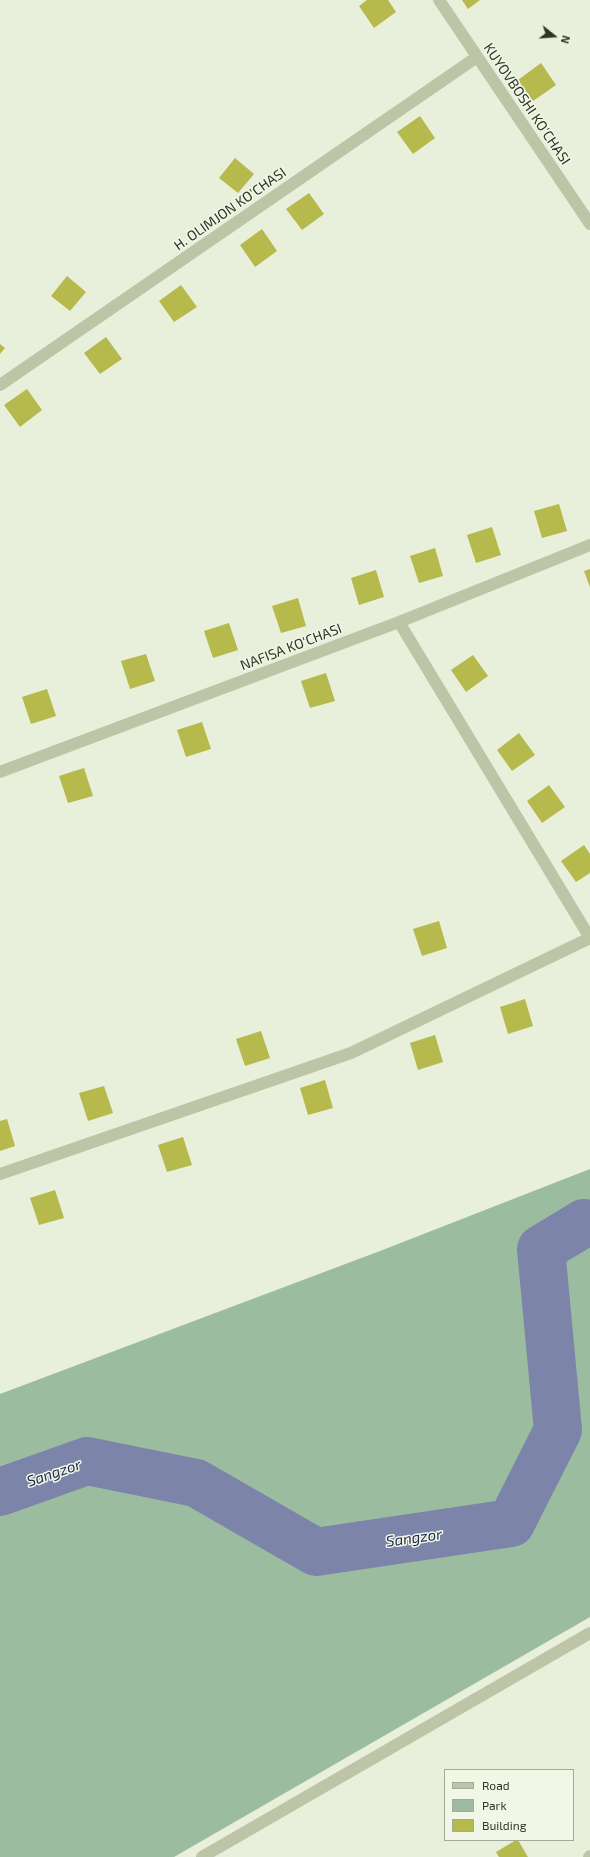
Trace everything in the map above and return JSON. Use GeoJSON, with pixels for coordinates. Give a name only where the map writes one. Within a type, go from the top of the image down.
{"type":"FeatureCollection","features":[{"type":"Feature","properties":{"kind":"street","name":"KUYOVBOSHI KO'CHASI"},"geometry":{"type":"LineString","coordinates":[[439,0],[590,224]]}},
{"type":"Feature","properties":{"kind":"street","name":"H. OLIMJON KO'CHASI"},"geometry":{"type":"LineString","coordinates":[[0,385],[477,57]]}},
{"type":"Feature","properties":{"kind":"street","name":"NAFISA KO'CHASI"},"geometry":{"type":"LineString","coordinates":[[0,772],[399,622],[590,545]]}},
{"type":"Feature","properties":{"kind":"street"},"geometry":{"type":"LineString","coordinates":[[0,1174],[351,1053],[590,938],[399,622]]}},
{"type":"Feature","properties":{"kind":"street"},"geometry":{"type":"LineString","coordinates":[[202,1857],[590,1633]]}},
{"type":"Feature","properties":{"kind":"green space"},"geometry":{"type":"Polygon","coordinates":[[[590,1169],[590,1617],[174,1857],[0,1857],[0,1394],[380,1251],[590,1169]]]}},
{"type":"Feature","properties":{"kind":"building"},"geometry":{"type":"Polygon","coordinates":[[[367,0],[388,0],[396,12],[374,28],[359,6],[367,0]]]}},
{"type":"Feature","properties":{"kind":"building"},"geometry":{"type":"Polygon","coordinates":[[[462,0],[480,0],[468,9],[462,0]]]}},
{"type":"Feature","properties":{"kind":"building"},"geometry":{"type":"Polygon","coordinates":[[[541,63],[556,85],[533,101],[518,80],[541,63]]]}},
{"type":"Feature","properties":{"kind":"building"},"geometry":{"type":"Polygon","coordinates":[[[420,116],[435,138],[413,154],[397,132],[420,116]]]}},
{"type":"Feature","properties":{"kind":"building"},"geometry":{"type":"Polygon","coordinates":[[[235,158],[254,174],[238,193],[219,178],[235,158]]]}},
{"type":"Feature","properties":{"kind":"building"},"geometry":{"type":"Polygon","coordinates":[[[309,193],[324,214],[302,230],[286,209],[309,193]]]}},
{"type":"Feature","properties":{"kind":"building"},"geometry":{"type":"Polygon","coordinates":[[[262,229],[277,251],[255,267],[240,245],[262,229]]]}},
{"type":"Feature","properties":{"kind":"building"},"geometry":{"type":"Polygon","coordinates":[[[67,276],[86,292],[70,311],[51,296],[67,276]]]}},
{"type":"Feature","properties":{"kind":"building"},"geometry":{"type":"Polygon","coordinates":[[[181,285],[197,307],[174,322],[159,301],[181,285]]]}},
{"type":"Feature","properties":{"kind":"building"},"geometry":{"type":"Polygon","coordinates":[[[106,337],[122,359],[100,374],[84,353],[106,337]]]}},
{"type":"Feature","properties":{"kind":"building"},"geometry":{"type":"Polygon","coordinates":[[[0,344],[5,348],[0,354],[0,344]]]}},
{"type":"Feature","properties":{"kind":"building"},"geometry":{"type":"Polygon","coordinates":[[[27,389],[42,410],[20,427],[4,405],[27,389]]]}},
{"type":"Feature","properties":{"kind":"building"},"geometry":{"type":"Polygon","coordinates":[[[559,504],[567,531],[542,538],[534,511],[559,504]]]}},
{"type":"Feature","properties":{"kind":"building"},"geometry":{"type":"Polygon","coordinates":[[[492,527],[501,555],[476,563],[467,535],[492,527]]]}},
{"type":"Feature","properties":{"kind":"building"},"geometry":{"type":"Polygon","coordinates":[[[435,548],[443,576],[419,583],[410,556],[435,548]]]}},
{"type":"Feature","properties":{"kind":"building"},"geometry":{"type":"Polygon","coordinates":[[[590,569],[590,587],[584,571],[590,569]]]}},
{"type":"Feature","properties":{"kind":"building"},"geometry":{"type":"Polygon","coordinates":[[[376,570],[384,597],[359,605],[351,578],[376,570]]]}},
{"type":"Feature","properties":{"kind":"building"},"geometry":{"type":"Polygon","coordinates":[[[298,598],[306,626],[281,633],[272,606],[298,598]]]}},
{"type":"Feature","properties":{"kind":"building"},"geometry":{"type":"Polygon","coordinates":[[[229,623],[238,650],[213,658],[204,631],[229,623]]]}},
{"type":"Feature","properties":{"kind":"building"},"geometry":{"type":"Polygon","coordinates":[[[146,654],[155,681],[130,689],[121,661],[146,654]]]}},
{"type":"Feature","properties":{"kind":"building"},"geometry":{"type":"Polygon","coordinates":[[[473,655],[488,676],[466,692],[451,670],[473,655]]]}},
{"type":"Feature","properties":{"kind":"building"},"geometry":{"type":"Polygon","coordinates":[[[326,673],[335,701],[310,708],[301,681],[326,673]]]}},
{"type":"Feature","properties":{"kind":"building"},"geometry":{"type":"Polygon","coordinates":[[[47,689],[56,716],[31,724],[22,697],[47,689]]]}},
{"type":"Feature","properties":{"kind":"building"},"geometry":{"type":"Polygon","coordinates":[[[202,722],[211,749],[186,757],[177,730],[202,722]]]}},
{"type":"Feature","properties":{"kind":"building"},"geometry":{"type":"Polygon","coordinates":[[[519,733],[535,755],[512,771],[497,750],[519,733]]]}},
{"type":"Feature","properties":{"kind":"building"},"geometry":{"type":"Polygon","coordinates":[[[84,768],[93,796],[68,803],[59,776],[84,768]]]}},
{"type":"Feature","properties":{"kind":"building"},"geometry":{"type":"Polygon","coordinates":[[[549,785],[565,807],[542,823],[527,801],[549,785]]]}},
{"type":"Feature","properties":{"kind":"building"},"geometry":{"type":"Polygon","coordinates":[[[584,845],[590,854],[590,873],[576,882],[561,861],[584,845]]]}},
{"type":"Feature","properties":{"kind":"building"},"geometry":{"type":"Polygon","coordinates":[[[439,921],[447,948],[422,956],[413,929],[439,921]]]}},
{"type":"Feature","properties":{"kind":"building"},"geometry":{"type":"Polygon","coordinates":[[[525,999],[533,1026],[508,1034],[500,1007],[525,999]]]}},
{"type":"Feature","properties":{"kind":"building"},"geometry":{"type":"Polygon","coordinates":[[[261,1031],[270,1058],[245,1066],[236,1039],[261,1031]]]}},
{"type":"Feature","properties":{"kind":"building"},"geometry":{"type":"Polygon","coordinates":[[[435,1035],[443,1062],[418,1070],[410,1043],[435,1035]]]}},
{"type":"Feature","properties":{"kind":"building"},"geometry":{"type":"Polygon","coordinates":[[[325,1080],[333,1108],[308,1115],[300,1088],[325,1080]]]}},
{"type":"Feature","properties":{"kind":"building"},"geometry":{"type":"Polygon","coordinates":[[[104,1086],[113,1113],[88,1121],[79,1093],[104,1086]]]}},
{"type":"Feature","properties":{"kind":"building"},"geometry":{"type":"Polygon","coordinates":[[[7,1119],[15,1146],[0,1151],[0,1121],[7,1119]]]}},
{"type":"Feature","properties":{"kind":"building"},"geometry":{"type":"Polygon","coordinates":[[[183,1137],[192,1165],[167,1172],[158,1145],[183,1137]]]}},
{"type":"Feature","properties":{"kind":"building"},"geometry":{"type":"Polygon","coordinates":[[[55,1190],[64,1218],[39,1225],[30,1198],[55,1190]]]}},
{"type":"Feature","properties":{"kind":"building"},"geometry":{"type":"Polygon","coordinates":[[[514,1841],[519,1841],[528,1857],[499,1857],[496,1852],[514,1841]]]}},
{"type":"Feature","properties":{"kind":"waterway","name":"Sangzor"},"geometry":{"type":"LineString","coordinates":[[0,1492],[87,1461],[196,1483],[316,1552],[511,1523],[558,1430],[541,1249],[584,1223],[590,1224]]}}]}
